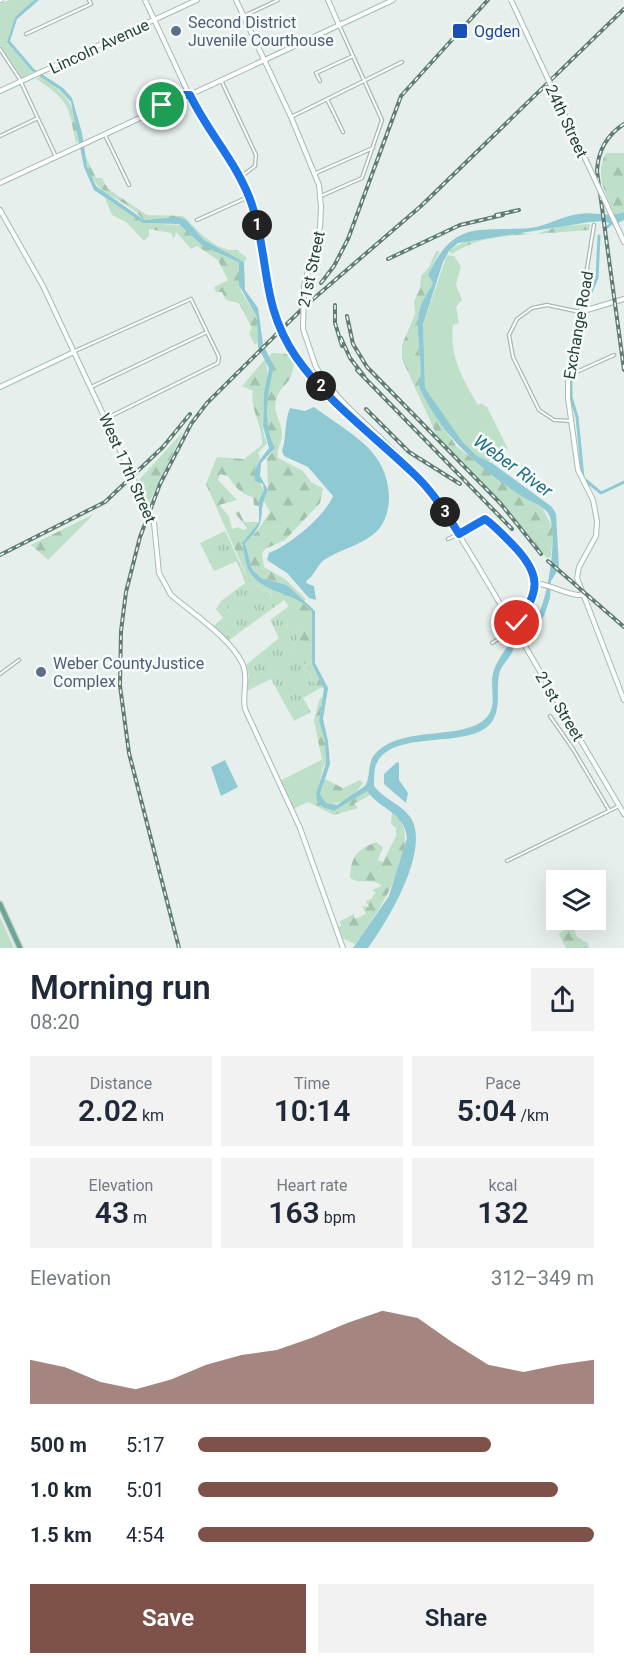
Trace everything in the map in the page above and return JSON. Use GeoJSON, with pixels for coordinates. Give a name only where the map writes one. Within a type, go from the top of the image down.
{"type":"FeatureCollection","features":[{"type":"Feature","properties":{"kind":"main road"},"geometry":{"type":"LineString","coordinates":[[145,0],[190,95],[242,176],[249,196]]}},
{"type":"Feature","properties":{"kind":"main road","name":"Lincoln Avenue"},"geometry":{"type":"LineString","coordinates":[[0,92],[197,0]]}},
{"type":"Feature","properties":{"kind":"main road","name":"21st Street"},"geometry":{"type":"LineString","coordinates":[[236,0],[316,173],[321,196],[320,228],[304,286],[303,329],[316,367],[336,395],[414,474],[439,504],[622,805],[624,814]]}},
{"type":"Feature","properties":{"kind":"main road"},"geometry":{"type":"LineString","coordinates":[[328,0],[339,25]]}},
{"type":"Feature","properties":{"kind":"main road"},"geometry":{"type":"LineString","coordinates":[[0,183],[393,0]]}},
{"type":"Feature","properties":{"kind":"main road","name":"24th Street"},"geometry":{"type":"LineString","coordinates":[[511,0],[624,242]]}},
{"type":"Feature","properties":{"kind":"main road"},"geometry":{"type":"LineString","coordinates":[[236,168],[256,218],[264,275],[275,316],[288,343],[303,367],[327,393],[414,474]]}},
{"type":"Feature","properties":{"kind":"main road","name":"West 17th Street"},"geometry":{"type":"LineString","coordinates":[[0,210],[43,286],[154,523],[159,573],[165,585],[171,595],[227,643],[244,666],[246,678],[242,696],[245,710],[300,828],[343,948]]}},
{"type":"Feature","properties":{"kind":"main road"},"geometry":{"type":"LineString","coordinates":[[583,312],[624,300]]}},
{"type":"Feature","properties":{"kind":"main road","name":"Exchange Road"},"geometry":{"type":"LineString","coordinates":[[583,312],[570,375],[568,398],[578,470],[593,500],[597,521],[596,536],[579,567],[577,578],[624,700]]}},
{"type":"Feature","properties":{"kind":"main road"},"geometry":{"type":"LineString","coordinates":[[0,387],[74,351]]}},
{"type":"Feature","properties":{"kind":"main road"},"geometry":{"type":"LineString","coordinates":[[459,534],[483,517],[524,557],[539,583],[554,585],[574,596],[582,595]]}},
{"type":"Feature","properties":{"kind":"main road"},"geometry":{"type":"LineString","coordinates":[[0,904],[21,948]]}},
{"type":"Feature","properties":{"kind":"street"},"geometry":{"type":"LineString","coordinates":[[26,34],[91,4],[89,0]]}},
{"type":"Feature","properties":{"kind":"street"},"geometry":{"type":"LineString","coordinates":[[244,16],[278,0]]}},
{"type":"Feature","properties":{"kind":"street"},"geometry":{"type":"LineString","coordinates":[[321,196],[362,178],[382,115],[339,25]]}},
{"type":"Feature","properties":{"kind":"street"},"geometry":{"type":"LineString","coordinates":[[0,49],[21,82],[56,157]]}},
{"type":"Feature","properties":{"kind":"street"},"geometry":{"type":"LineString","coordinates":[[320,81],[316,73],[353,56]]}},
{"type":"Feature","properties":{"kind":"street"},"geometry":{"type":"LineString","coordinates":[[291,117],[366,82],[402,62]]}},
{"type":"Feature","properties":{"kind":"street"},"geometry":{"type":"LineString","coordinates":[[221,80],[256,156],[255,166],[242,176]]}},
{"type":"Feature","properties":{"kind":"street"},"geometry":{"type":"LineString","coordinates":[[327,99],[343,132]]}},
{"type":"Feature","properties":{"kind":"street"},"geometry":{"type":"LineString","coordinates":[[0,136],[38,118]]}},
{"type":"Feature","properties":{"kind":"street"},"geometry":{"type":"LineString","coordinates":[[105,134],[129,185]]}},
{"type":"Feature","properties":{"kind":"street"},"geometry":{"type":"LineString","coordinates":[[316,173],[373,148]]}},
{"type":"Feature","properties":{"kind":"street"},"geometry":{"type":"LineString","coordinates":[[197,220],[249,196]]}},
{"type":"Feature","properties":{"kind":"street","name":"Exchange Road"},"geometry":{"type":"LineString","coordinates":[[583,312],[594,225]]}},
{"type":"Feature","properties":{"kind":"street"},"geometry":{"type":"LineString","coordinates":[[74,351],[191,299],[207,332],[220,361],[105,419]]}},
{"type":"Feature","properties":{"kind":"street"},"geometry":{"type":"LineString","coordinates":[[571,421],[554,420],[539,410],[512,356],[509,336],[517,319],[532,308],[548,305],[583,312]]}},
{"type":"Feature","properties":{"kind":"street"},"geometry":{"type":"LineString","coordinates":[[91,387],[207,332]]}},
{"type":"Feature","properties":{"kind":"street"},"geometry":{"type":"LineString","coordinates":[[570,375],[614,355]]}},
{"type":"Feature","properties":{"kind":"street"},"geometry":{"type":"LineString","coordinates":[[448,539],[459,534]]}},
{"type":"Feature","properties":{"kind":"street"},"geometry":{"type":"LineString","coordinates":[[492,643],[510,630],[524,614],[539,583]]}},
{"type":"Feature","properties":{"kind":"street"},"geometry":{"type":"LineString","coordinates":[[0,674],[19,660]]}},
{"type":"Feature","properties":{"kind":"street"},"geometry":{"type":"LineString","coordinates":[[550,716],[609,811]]}},
{"type":"Feature","properties":{"kind":"street"},"geometry":{"type":"LineString","coordinates":[[507,861],[622,805]]}},
{"type":"Feature","properties":{"kind":"green space"},"geometry":{"type":"Polygon","coordinates":[[[9,0],[34,0],[15,17],[7,42],[33,72],[22,78],[0,45],[0,4],[9,0]]]}},
{"type":"Feature","properties":{"kind":"green space"},"geometry":{"type":"Polygon","coordinates":[[[41,77],[65,96],[70,103],[80,141],[76,143],[66,105],[55,93],[36,79],[41,77]]]}},
{"type":"Feature","properties":{"kind":"green space"},"geometry":{"type":"Polygon","coordinates":[[[606,153],[624,153],[624,212],[615,215],[601,177],[606,153]]]}},
{"type":"Feature","properties":{"kind":"green space"},"geometry":{"type":"Polygon","coordinates":[[[85,155],[96,178],[102,178],[108,189],[147,215],[183,216],[214,244],[221,248],[237,250],[247,258],[244,262],[204,240],[186,220],[174,218],[144,220],[126,204],[100,188],[89,170],[85,155]]]}},
{"type":"Feature","properties":{"kind":"green space"},"geometry":{"type":"Polygon","coordinates":[[[105,198],[139,218],[143,223],[183,225],[190,234],[239,261],[241,291],[257,317],[258,342],[255,345],[249,333],[252,328],[239,303],[226,300],[222,292],[216,292],[214,287],[228,280],[218,260],[197,246],[191,249],[176,232],[174,239],[171,233],[149,229],[149,236],[144,241],[126,222],[112,215],[105,198]]]}},
{"type":"Feature","properties":{"kind":"green space"},"geometry":{"type":"Polygon","coordinates":[[[590,224],[589,230],[536,234],[559,226],[590,224]]]}},
{"type":"Feature","properties":{"kind":"green space"},"geometry":{"type":"Polygon","coordinates":[[[533,234],[491,238],[461,248],[452,254],[449,251],[467,241],[489,235],[533,234]]]}},
{"type":"Feature","properties":{"kind":"green space"},"geometry":{"type":"Polygon","coordinates":[[[436,251],[440,251],[428,275],[433,283],[422,302],[418,318],[421,371],[418,385],[456,446],[521,496],[542,507],[553,528],[551,557],[547,558],[532,543],[504,505],[437,436],[402,359],[402,345],[415,314],[414,301],[420,289],[421,276],[429,267],[436,251]]]}},
{"type":"Feature","properties":{"kind":"green space"},"geometry":{"type":"Polygon","coordinates":[[[447,255],[454,256],[461,266],[456,285],[462,300],[456,307],[459,323],[453,325],[452,336],[458,367],[478,405],[481,403],[487,407],[508,449],[494,455],[488,462],[477,456],[462,441],[425,388],[423,324],[447,255]]]}},
{"type":"Feature","properties":{"kind":"green space"},"geometry":{"type":"Polygon","coordinates":[[[272,353],[287,354],[294,364],[289,380],[279,392],[275,402],[282,435],[278,458],[303,471],[311,482],[323,488],[320,503],[285,540],[265,549],[262,553],[264,567],[285,579],[306,599],[304,601],[287,585],[261,578],[252,569],[245,543],[257,531],[270,512],[263,500],[268,490],[267,459],[275,448],[266,414],[267,392],[272,370],[269,356],[272,353]]]}},
{"type":"Feature","properties":{"kind":"green space"},"geometry":{"type":"Polygon","coordinates":[[[265,359],[267,379],[262,423],[267,443],[258,453],[260,457],[254,472],[264,490],[259,500],[260,507],[254,505],[253,497],[238,489],[228,476],[220,474],[218,480],[237,500],[219,505],[229,516],[232,529],[247,528],[235,513],[239,511],[244,522],[259,522],[242,543],[249,571],[255,579],[262,585],[297,600],[312,612],[312,664],[324,689],[314,683],[306,664],[298,662],[300,652],[293,652],[300,628],[298,619],[284,600],[273,608],[271,593],[249,581],[206,484],[217,457],[244,459],[262,445],[253,404],[253,391],[242,386],[265,359]]]}},
{"type":"Feature","properties":{"kind":"green space"},"geometry":{"type":"Polygon","coordinates":[[[183,432],[148,505],[137,482],[183,432]]]}},
{"type":"Feature","properties":{"kind":"green space"},"geometry":{"type":"Polygon","coordinates":[[[94,514],[48,560],[31,545],[94,514]]]}},
{"type":"Feature","properties":{"kind":"green space"},"geometry":{"type":"Polygon","coordinates":[[[225,531],[248,578],[252,583],[268,591],[273,600],[273,608],[228,641],[212,627],[223,618],[227,623],[233,616],[221,601],[245,583],[237,561],[214,571],[200,543],[225,531]]]}},
{"type":"Feature","properties":{"kind":"green space"},"geometry":{"type":"Polygon","coordinates":[[[221,601],[233,616],[233,622],[227,623],[216,609],[221,601]]]}},
{"type":"Feature","properties":{"kind":"green space"},"geometry":{"type":"Polygon","coordinates":[[[289,606],[300,622],[293,652],[300,652],[314,683],[322,687],[303,698],[311,712],[294,721],[271,679],[245,692],[249,676],[246,665],[279,638],[270,620],[289,606]]]}},
{"type":"Feature","properties":{"kind":"green space"},"geometry":{"type":"Polygon","coordinates":[[[323,697],[319,721],[325,741],[326,763],[317,774],[322,760],[314,720],[320,698],[323,697]]]}},
{"type":"Feature","properties":{"kind":"green space"},"geometry":{"type":"Polygon","coordinates":[[[325,758],[316,798],[293,809],[280,781],[325,758]]]}},
{"type":"Feature","properties":{"kind":"green space"},"geometry":{"type":"Polygon","coordinates":[[[325,779],[343,788],[360,780],[363,783],[347,799],[332,804],[326,803],[320,794],[325,779]]]}},
{"type":"Feature","properties":{"kind":"green space"},"geometry":{"type":"Polygon","coordinates":[[[315,781],[317,801],[334,811],[367,791],[370,795],[354,804],[358,808],[334,815],[308,802],[315,781]]]}},
{"type":"Feature","properties":{"kind":"green space"},"geometry":{"type":"Polygon","coordinates":[[[392,811],[402,823],[405,840],[402,858],[386,898],[355,944],[340,937],[337,927],[341,926],[340,921],[354,914],[355,919],[366,914],[362,906],[369,907],[366,901],[371,899],[376,892],[372,890],[382,886],[374,882],[350,878],[353,859],[359,851],[376,842],[383,847],[378,860],[383,862],[396,836],[396,828],[391,824],[392,811]]]}},
{"type":"Feature","properties":{"kind":"green space"},"geometry":{"type":"Polygon","coordinates":[[[0,917],[14,948],[0,948],[0,917]]]}},
{"type":"Feature","properties":{"kind":"green space"},"geometry":{"type":"Polygon","coordinates":[[[564,930],[574,930],[577,937],[588,943],[589,948],[566,948],[559,934],[564,930]]]}},
{"type":"Feature","properties":{"kind":"water"},"geometry":{"type":"Polygon","coordinates":[[[34,0],[39,0],[17,19],[10,41],[34,69],[63,88],[72,98],[82,133],[87,166],[96,186],[144,220],[179,217],[186,220],[204,240],[244,262],[245,290],[258,308],[263,344],[274,367],[269,388],[267,419],[275,448],[261,463],[260,476],[268,490],[258,528],[245,543],[252,569],[261,578],[287,585],[315,611],[315,663],[328,688],[323,719],[330,764],[320,794],[326,803],[337,805],[365,786],[373,756],[387,744],[416,736],[463,729],[476,725],[486,718],[492,707],[492,676],[495,667],[513,639],[538,615],[551,564],[552,534],[548,513],[505,485],[461,448],[437,419],[418,384],[421,371],[418,317],[422,302],[433,283],[428,275],[448,245],[469,232],[530,228],[579,214],[624,212],[624,220],[613,225],[604,221],[590,222],[458,243],[449,251],[443,262],[423,324],[425,388],[462,441],[477,456],[492,463],[552,507],[556,514],[559,568],[551,581],[550,598],[544,616],[533,630],[514,643],[512,652],[500,671],[498,703],[493,720],[483,730],[468,735],[396,747],[383,755],[375,768],[374,786],[408,815],[416,834],[411,868],[404,887],[368,948],[353,948],[389,896],[407,838],[405,829],[396,816],[367,791],[334,811],[323,807],[317,801],[316,794],[326,763],[325,741],[319,721],[324,689],[312,664],[312,612],[297,600],[262,585],[246,565],[242,543],[259,522],[259,500],[264,490],[263,484],[255,481],[254,472],[269,448],[263,426],[264,393],[269,368],[258,347],[257,317],[239,285],[239,262],[203,246],[179,224],[143,223],[94,190],[84,167],[71,102],[60,90],[32,71],[7,42],[15,17],[34,0]]]}},
{"type":"Feature","properties":{"kind":"water"},"geometry":{"type":"Polygon","coordinates":[[[314,407],[352,434],[374,454],[387,480],[389,497],[386,516],[377,531],[365,540],[324,560],[307,580],[306,583],[314,586],[316,600],[309,598],[287,573],[267,560],[269,553],[287,544],[315,521],[333,496],[308,467],[284,456],[282,451],[290,408],[305,411],[314,407]]]}},
{"type":"Feature","properties":{"kind":"water"},"geometry":{"type":"Polygon","coordinates":[[[225,760],[238,787],[221,796],[211,767],[225,760]]]}},
{"type":"Feature","properties":{"kind":"water"},"geometry":{"type":"Polygon","coordinates":[[[397,762],[399,763],[399,780],[408,793],[406,803],[384,784],[384,774],[397,762]]]}},
{"type":"Feature","properties":{"kind":"waterway"},"geometry":{"type":"LineString","coordinates":[[605,229],[614,221]]}},
{"type":"Feature","properties":{"kind":"waterway"},"geometry":{"type":"LineString","coordinates":[[599,236],[597,278],[586,304],[571,381],[571,397],[577,417],[583,478],[601,493],[624,482]]}},
{"type":"Feature","properties":{"kind":"railway"},"geometry":{"type":"LineString","coordinates":[[321,283],[334,266],[348,239],[401,96],[488,0]]}},
{"type":"Feature","properties":{"kind":"railway"},"geometry":{"type":"LineString","coordinates":[[179,948],[129,753],[120,686],[121,631],[126,592],[140,537],[160,484],[191,424],[207,403],[305,306],[421,206],[624,9]]}},
{"type":"Feature","properties":{"kind":"railway"},"geometry":{"type":"LineString","coordinates":[[624,124],[604,144],[599,156],[597,171],[624,370]]}},
{"type":"Feature","properties":{"kind":"railway"},"geometry":{"type":"LineString","coordinates":[[496,215],[519,210]]}},
{"type":"Feature","properties":{"kind":"railway"},"geometry":{"type":"LineString","coordinates":[[388,259],[460,225],[503,215]]}},
{"type":"Feature","properties":{"kind":"railway"},"geometry":{"type":"LineString","coordinates":[[335,305],[335,323],[342,346]]}},
{"type":"Feature","properties":{"kind":"railway"},"geometry":{"type":"LineString","coordinates":[[347,316],[353,344],[367,367],[501,504],[541,554]]}},
{"type":"Feature","properties":{"kind":"railway"},"geometry":{"type":"LineString","coordinates":[[341,338],[350,358],[364,376]]}},
{"type":"Feature","properties":{"kind":"railway"},"geometry":{"type":"LineString","coordinates":[[357,370],[512,529]]}},
{"type":"Feature","properties":{"kind":"railway"},"geometry":{"type":"LineString","coordinates":[[366,409],[409,452],[460,484]]}},
{"type":"Feature","properties":{"kind":"railway"},"geometry":{"type":"LineString","coordinates":[[0,555],[105,502],[163,447],[190,414]]}},
{"type":"Feature","properties":{"kind":"railway"},"geometry":{"type":"LineString","coordinates":[[548,561],[624,627]]}},
{"type":"Feature","properties":{"kind":"place","name":"Second District Juvenile Courthouse"},"geometry":{"type":"Point","coordinates":[176,31]}},
{"type":"Feature","properties":{"kind":"place","name":"Ogden"},"geometry":{"type":"Point","coordinates":[460,31]}},
{"type":"Feature","properties":{"kind":"place","name":"Weber CountyJustice Complex"},"geometry":{"type":"Point","coordinates":[41,672]}},
{"type":"Feature","properties":{"kind":"route"},"geometry":{"type":"LineString","coordinates":[[162,105],[184,95],[190,95],[207,127],[236,168],[256,218],[264,275],[275,316],[303,367],[327,393],[414,474],[430,492],[459,534],[485,519],[524,557],[532,568],[536,575],[536,583],[530,603],[517,623]]}},
{"type":"Feature","properties":{"kind":"water label","name":"Weber River"},"geometry":{"type":"Point","coordinates":[513,466]}}]}
